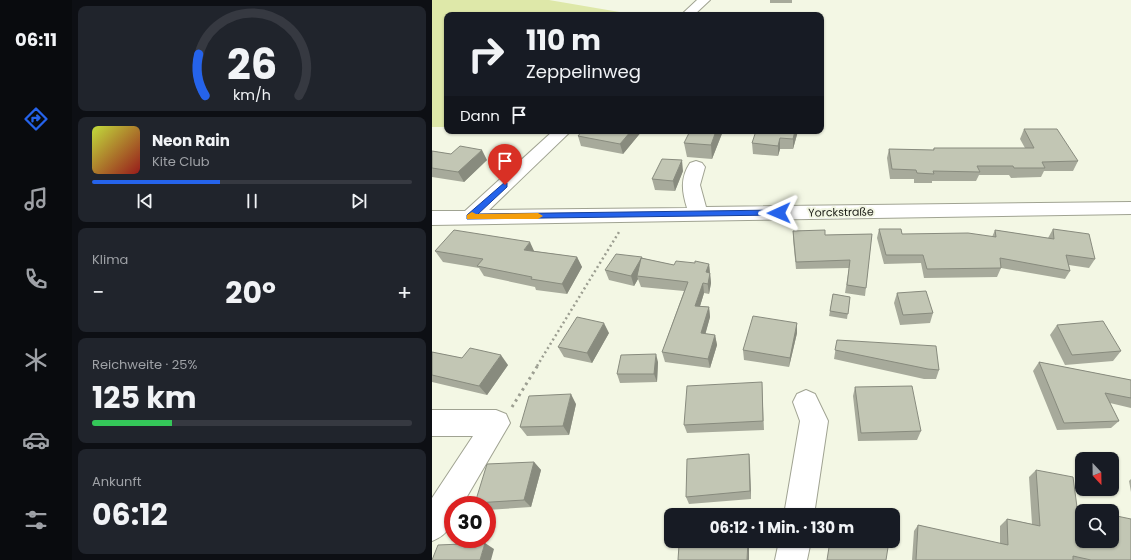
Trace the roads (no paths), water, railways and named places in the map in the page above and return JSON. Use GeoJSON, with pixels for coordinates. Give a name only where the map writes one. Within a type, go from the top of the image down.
{"type":"FeatureCollection","features":[{"type":"Feature","properties":{"kind":"street"},"geometry":{"type":"LineString","coordinates":[[691,12],[704,0]]}},
{"type":"Feature","properties":{"kind":"street"},"geometry":{"type":"LineString","coordinates":[[470,217],[560,134]]}},
{"type":"Feature","properties":{"kind":"street"},"geometry":{"type":"LineString","coordinates":[[696,167],[691,178],[690,189],[699,214]]}},
{"type":"Feature","properties":{"kind":"street","name":"Yorckstraße"},"geometry":{"type":"LineString","coordinates":[[432,218],[1131,208]]}},
{"type":"Feature","properties":{"kind":"street"},"geometry":{"type":"LineString","coordinates":[[800,508],[814,421],[806,402]]}},
{"type":"Feature","properties":{"kind":"street"},"geometry":{"type":"LineString","coordinates":[[432,423],[496,423],[434,513]]}},
{"type":"Feature","properties":{"kind":"street"},"geometry":{"type":"LineString","coordinates":[[791,560],[793,548]]}}]}
